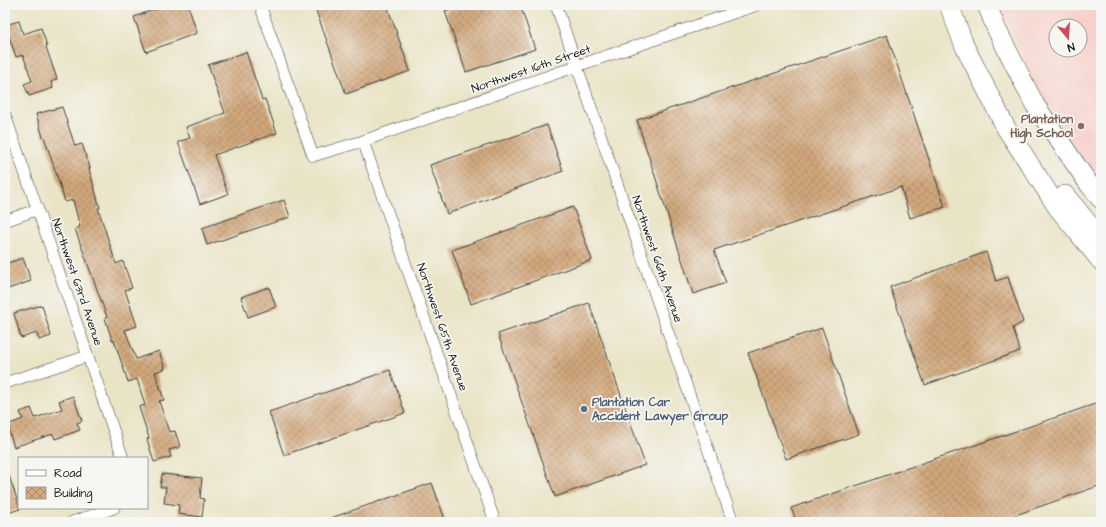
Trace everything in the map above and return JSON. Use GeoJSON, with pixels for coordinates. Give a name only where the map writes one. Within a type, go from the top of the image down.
{"type":"FeatureCollection","features":[{"type":"Feature","properties":{"kind":"highway"},"geometry":{"type":"LineString","coordinates":[[949,5],[965,47],[1006,128],[1058,208],[1101,261]]}},
{"type":"Feature","properties":{"kind":"highway"},"geometry":{"type":"LineString","coordinates":[[987,5],[996,28],[1035,105],[1089,184],[1101,198]]}},
{"type":"Feature","properties":{"kind":"highway"},"geometry":{"type":"LineString","coordinates":[[1015,141],[1040,165],[1101,239]]}},
{"type":"Feature","properties":{"kind":"street","name":"Northwest 16th Street"},"geometry":{"type":"LineString","coordinates":[[260,5],[313,156],[363,141],[757,5]]}},
{"type":"Feature","properties":{"kind":"street","name":"Northwest 66th Avenue"},"geometry":{"type":"LineString","coordinates":[[556,5],[733,522]]}},
{"type":"Feature","properties":{"kind":"street","name":"Northwest 63rd Avenue"},"geometry":{"type":"LineString","coordinates":[[5,115],[123,457]]}},
{"type":"Feature","properties":{"kind":"street","name":"Northwest 65th Avenue"},"geometry":{"type":"LineString","coordinates":[[363,141],[496,522]]}},
{"type":"Feature","properties":{"kind":"street"},"geometry":{"type":"LineString","coordinates":[[5,220],[38,209]]}},
{"type":"Feature","properties":{"kind":"street"},"geometry":{"type":"LineString","coordinates":[[5,383],[88,356]]}},
{"type":"Feature","properties":{"kind":"street"},"geometry":{"type":"LineString","coordinates":[[72,522],[111,509]]}},
{"type":"Feature","properties":{"kind":"shaded area","name":"Plantation High School"},"geometry":{"type":"Polygon","coordinates":[[[999,5],[1101,5],[1101,180],[1086,162],[1038,90],[999,5]]]}},
{"type":"Feature","properties":{"kind":"building"},"geometry":{"type":"Polygon","coordinates":[[[166,5],[188,5],[197,33],[146,52],[134,17],[166,5]]]}},
{"type":"Feature","properties":{"kind":"building"},"geometry":{"type":"Polygon","coordinates":[[[314,5],[387,5],[410,71],[346,94],[314,5]]]}},
{"type":"Feature","properties":{"kind":"building"},"geometry":{"type":"Polygon","coordinates":[[[464,5],[520,5],[535,49],[466,72],[445,11],[464,5]]]}},
{"type":"Feature","properties":{"kind":"building"},"geometry":{"type":"Polygon","coordinates":[[[19,21],[23,34],[41,28],[57,79],[51,82],[53,88],[29,96],[24,84],[32,81],[23,55],[16,57],[5,25],[19,21]]]}},
{"type":"Feature","properties":{"kind":"building"},"geometry":{"type":"Polygon","coordinates":[[[887,35],[945,207],[910,218],[901,187],[714,250],[726,283],[693,294],[637,120],[887,35]]]}},
{"type":"Feature","properties":{"kind":"building"},"geometry":{"type":"Polygon","coordinates":[[[246,52],[262,100],[265,99],[277,133],[214,155],[228,194],[200,204],[178,142],[190,138],[186,127],[225,113],[208,65],[246,52]]]}},
{"type":"Feature","properties":{"kind":"building"},"geometry":{"type":"Polygon","coordinates":[[[62,107],[75,146],[82,144],[90,168],[89,169],[100,208],[98,208],[116,264],[123,261],[132,288],[125,290],[137,326],[125,330],[136,359],[159,351],[165,369],[155,372],[164,400],[159,401],[169,432],[175,431],[180,447],[169,450],[171,457],[154,462],[147,439],[149,438],[139,407],[145,405],[137,379],[128,382],[114,340],[112,340],[105,318],[107,317],[75,229],[80,227],[73,200],[65,202],[36,114],[62,107]]]}},
{"type":"Feature","properties":{"kind":"building"},"geometry":{"type":"Polygon","coordinates":[[[547,125],[563,171],[447,214],[430,165],[547,125]]]}},
{"type":"Feature","properties":{"kind":"building"},"geometry":{"type":"Polygon","coordinates":[[[284,200],[290,217],[207,245],[202,228],[284,200]]]}},
{"type":"Feature","properties":{"kind":"building"},"geometry":{"type":"Polygon","coordinates":[[[573,207],[592,260],[471,304],[452,250],[573,207]]]}},
{"type":"Feature","properties":{"kind":"building"},"geometry":{"type":"Polygon","coordinates":[[[986,252],[996,281],[1008,277],[1023,322],[1013,328],[1020,351],[925,385],[890,287],[986,252]]]}},
{"type":"Feature","properties":{"kind":"building"},"geometry":{"type":"Polygon","coordinates":[[[23,258],[31,281],[5,290],[5,264],[23,258]]]}},
{"type":"Feature","properties":{"kind":"building"},"geometry":{"type":"Polygon","coordinates":[[[269,287],[276,307],[248,317],[241,297],[269,287]]]}},
{"type":"Feature","properties":{"kind":"building"},"geometry":{"type":"Polygon","coordinates":[[[589,303],[645,465],[555,497],[498,334],[589,303]]]}},
{"type":"Feature","properties":{"kind":"building"},"geometry":{"type":"Polygon","coordinates":[[[42,305],[51,336],[39,340],[37,333],[21,338],[14,313],[42,305]]]}},
{"type":"Feature","properties":{"kind":"building"},"geometry":{"type":"Polygon","coordinates":[[[822,328],[859,434],[786,459],[748,353],[822,328]]]}},
{"type":"Feature","properties":{"kind":"building"},"geometry":{"type":"Polygon","coordinates":[[[390,370],[405,413],[284,455],[269,412],[390,370]]]}},
{"type":"Feature","properties":{"kind":"building"},"geometry":{"type":"Polygon","coordinates":[[[73,396],[82,421],[77,423],[80,430],[55,439],[53,434],[14,447],[7,425],[23,419],[20,412],[31,408],[35,418],[62,409],[59,401],[73,396]]]}},
{"type":"Feature","properties":{"kind":"building"},"geometry":{"type":"Polygon","coordinates":[[[1101,402],[1101,485],[996,522],[797,522],[791,508],[1101,402]]]}},
{"type":"Feature","properties":{"kind":"building"},"geometry":{"type":"Polygon","coordinates":[[[5,470],[7,470],[18,502],[18,509],[20,509],[5,514],[5,470]]]}},
{"type":"Feature","properties":{"kind":"building"},"geometry":{"type":"Polygon","coordinates":[[[162,474],[202,478],[200,498],[204,499],[202,517],[178,514],[179,505],[164,503],[166,487],[160,487],[162,474]]]}},
{"type":"Feature","properties":{"kind":"building"},"geometry":{"type":"Polygon","coordinates":[[[432,483],[446,522],[326,522],[325,520],[432,483]]]}},
{"type":"Feature","properties":{"kind":"place","name":"Plantation High School"},"geometry":{"type":"Point","coordinates":[1081,126]}},
{"type":"Feature","properties":{"kind":"place","name":"Plantation Car Accident Lawyer Group"},"geometry":{"type":"Point","coordinates":[584,409]}}]}
